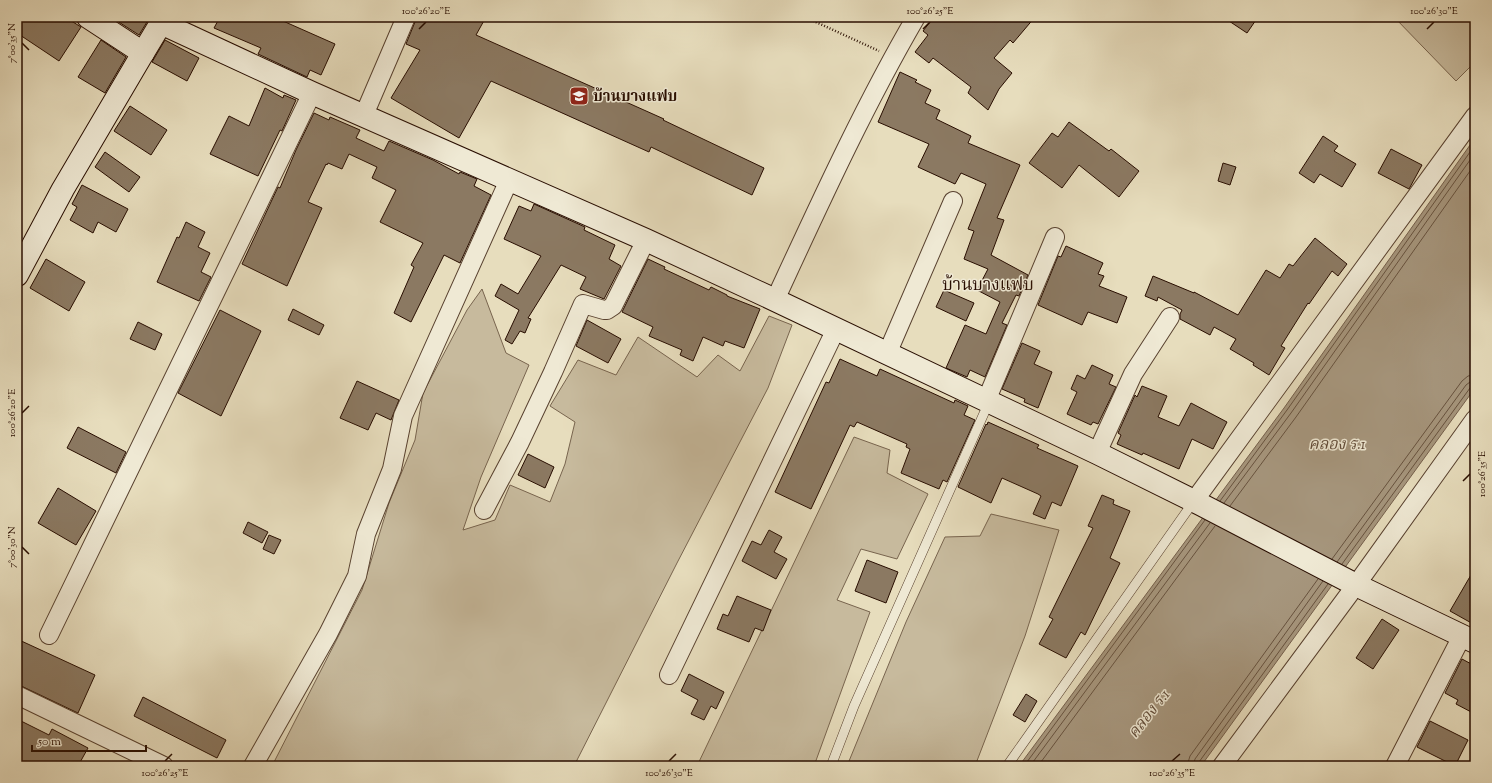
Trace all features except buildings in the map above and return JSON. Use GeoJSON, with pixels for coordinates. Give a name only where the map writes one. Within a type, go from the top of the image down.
{"type":"FeatureCollection","features":[{"type":"Feature","properties":{"kind":"street"},"geometry":{"type":"LineString","coordinates":[[88,17],[143,53]]}},
{"type":"Feature","properties":{"kind":"street"},"geometry":{"type":"LineString","coordinates":[[364,115],[406,17]]}},
{"type":"Feature","properties":{"kind":"street"},"geometry":{"type":"LineString","coordinates":[[774,300],[832,178],[893,57],[916,17]]}},
{"type":"Feature","properties":{"kind":"street"},"geometry":{"type":"LineString","coordinates":[[17,275],[64,189],[162,20],[312,93],[646,240],[836,329],[1097,453],[1356,584],[1469,639],[1395,766]]}},
{"type":"Feature","properties":{"kind":"street"},"geometry":{"type":"LineString","coordinates":[[49,635],[312,93]]}},
{"type":"Feature","properties":{"kind":"street"},"geometry":{"type":"LineString","coordinates":[[1197,503],[1475,116]]}},
{"type":"Feature","properties":{"kind":"street"},"geometry":{"type":"LineString","coordinates":[[253,766],[328,634],[356,576],[366,534],[392,469],[403,416],[509,180]]}},
{"type":"Feature","properties":{"kind":"street"},"geometry":{"type":"LineString","coordinates":[[888,354],[953,201]]}},
{"type":"Feature","properties":{"kind":"street"},"geometry":{"type":"LineString","coordinates":[[988,401],[1055,237]]}},
{"type":"Feature","properties":{"kind":"street"},"geometry":{"type":"LineString","coordinates":[[484,510],[520,442],[583,304],[604,310],[608,310],[613,306],[646,240]]}},
{"type":"Feature","properties":{"kind":"street"},"geometry":{"type":"LineString","coordinates":[[1097,453],[1133,374],[1170,317]]}},
{"type":"Feature","properties":{"kind":"street"},"geometry":{"type":"LineString","coordinates":[[669,675],[836,329]]}},
{"type":"Feature","properties":{"kind":"street"},"geometry":{"type":"LineString","coordinates":[[1222,766],[1475,419]]}},
{"type":"Feature","properties":{"kind":"street"},"geometry":{"type":"LineString","coordinates":[[17,694],[164,766]]}},
{"type":"Feature","properties":{"kind":"lane"},"geometry":{"type":"LineString","coordinates":[[831,766],[854,706],[988,401]]}},
{"type":"Feature","properties":{"kind":"lane"},"geometry":{"type":"LineString","coordinates":[[1007,766],[1197,503]]}},
{"type":"Feature","properties":{"kind":"path"},"geometry":{"type":"LineString","coordinates":[[805,17],[893,57]]}},
{"type":"Feature","properties":{"kind":"shaded area"},"geometry":{"type":"Polygon","coordinates":[[[1394,17],[1475,17],[1475,62],[1456,81],[1394,17]]]}},
{"type":"Feature","properties":{"kind":"shaded area"},"geometry":{"type":"Polygon","coordinates":[[[482,289],[506,353],[529,365],[481,477],[463,530],[495,520],[510,485],[550,502],[565,464],[575,422],[550,406],[578,360],[616,375],[638,337],[697,377],[718,355],[740,371],[769,316],[792,325],[768,388],[574,766],[272,766],[362,590],[389,503],[415,440],[423,393],[467,310],[482,289]]]}},
{"type":"Feature","properties":{"kind":"shaded area"},"geometry":{"type":"Polygon","coordinates":[[[854,437],[890,450],[887,473],[928,494],[897,559],[861,549],[837,600],[870,612],[814,766],[697,766],[854,437]]]}},
{"type":"Feature","properties":{"kind":"shaded area"},"geometry":{"type":"Polygon","coordinates":[[[991,514],[1059,530],[1025,636],[975,766],[847,766],[906,622],[945,537],[980,536],[991,514]]]}},
{"type":"Feature","properties":{"kind":"water","name":"คลอง ร.1"},"geometry":{"type":"Polygon","coordinates":[[[1475,138],[1475,388],[1201,766],[1019,766],[1284,408],[1475,138]]]}},
{"type":"Feature","properties":{"kind":"place","name":"บ้านบางแฟบ"},"geometry":{"type":"Point","coordinates":[579,96]}},
{"type":"Feature","properties":{"kind":"district","name":"บ้านบางแฟบ"},"geometry":{"type":"Point","coordinates":[988,284]}}]}
